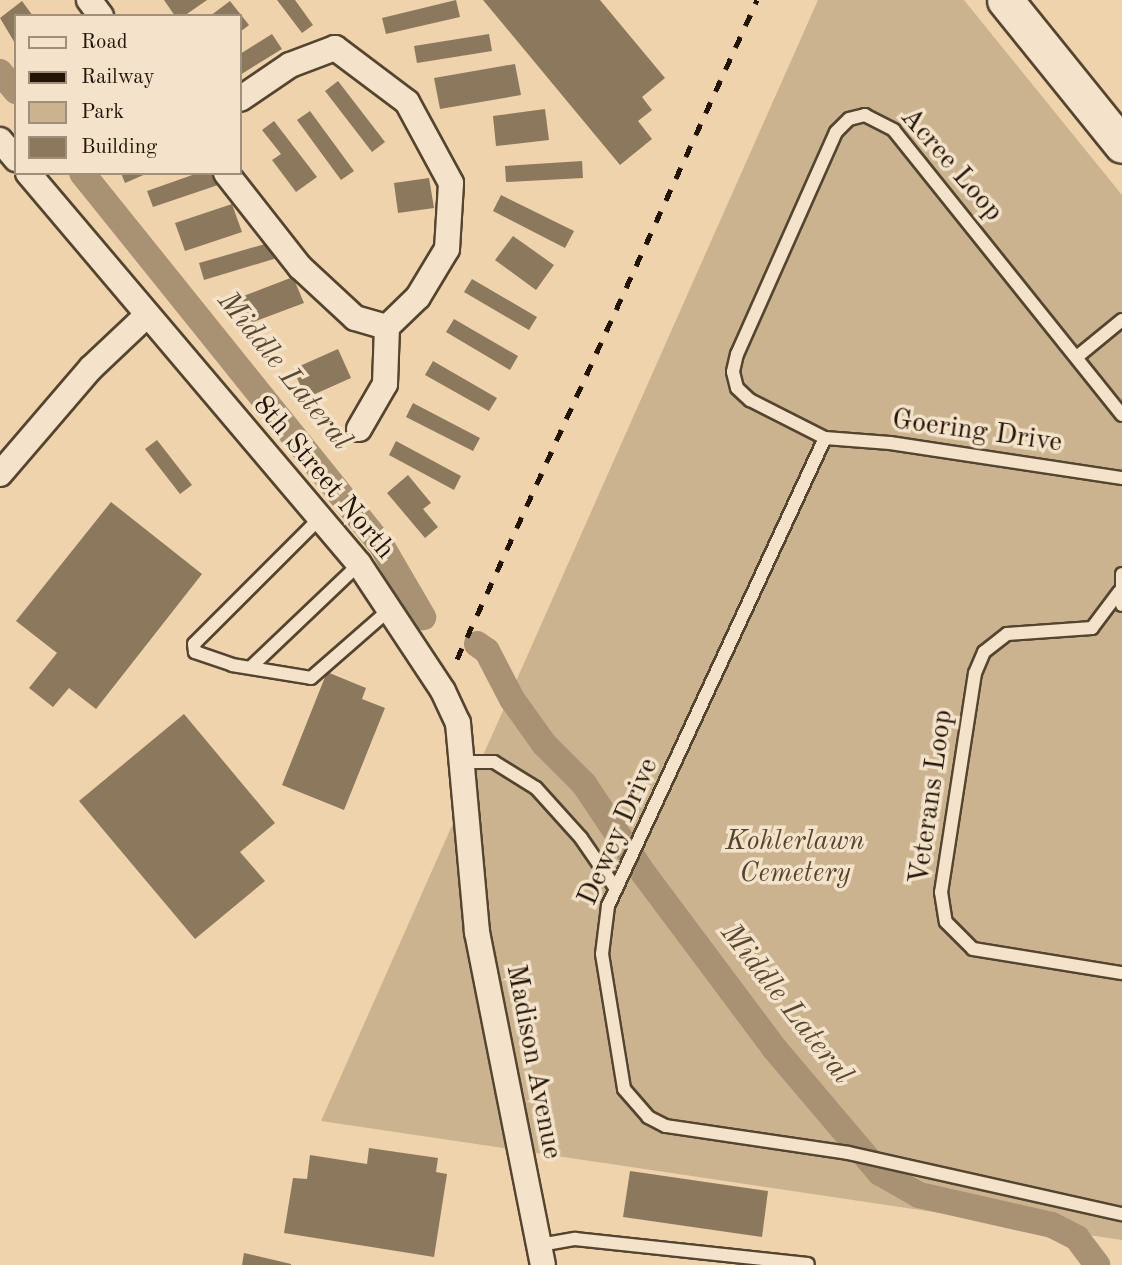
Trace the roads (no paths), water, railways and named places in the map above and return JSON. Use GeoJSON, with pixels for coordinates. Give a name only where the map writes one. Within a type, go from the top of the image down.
{"type":"FeatureCollection","features":[{"type":"Feature","properties":{"kind":"street"},"geometry":{"type":"LineString","coordinates":[[1005,0],[1122,145]]}},
{"type":"Feature","properties":{"kind":"street"},"geometry":{"type":"LineString","coordinates":[[242,98],[290,65],[335,48],[407,102],[451,183],[447,249],[418,297],[387,327],[384,384],[359,429]]}},
{"type":"Feature","properties":{"kind":"street"},"geometry":{"type":"LineString","coordinates":[[0,140],[14,157]]}},
{"type":"Feature","properties":{"kind":"street","name":"8th Street North"},"geometry":{"type":"LineString","coordinates":[[30,175],[359,564],[443,691],[458,723],[464,762],[470,869]]}},
{"type":"Feature","properties":{"kind":"street"},"geometry":{"type":"LineString","coordinates":[[228,175],[300,267],[355,318],[387,327]]}},
{"type":"Feature","properties":{"kind":"street"},"geometry":{"type":"LineString","coordinates":[[0,474],[91,368],[147,315]]}},
{"type":"Feature","properties":{"kind":"street","name":"Madison Avenue"},"geometry":{"type":"LineString","coordinates":[[470,869],[477,932],[541,1255]]}},
{"type":"Feature","properties":{"kind":"lane","name":"Acree Loop"},"geometry":{"type":"LineString","coordinates":[[825,438],[750,400],[737,388],[733,372],[836,132],[849,119],[865,116],[894,130],[1078,356],[1122,415]]}},
{"type":"Feature","properties":{"kind":"lane"},"geometry":{"type":"LineString","coordinates":[[1078,356],[1122,320]]}},
{"type":"Feature","properties":{"kind":"lane","name":"Goering Drive"},"geometry":{"type":"LineString","coordinates":[[825,438],[890,443],[1119,477]]}},
{"type":"Feature","properties":{"kind":"lane","name":"Dewey Drive"},"geometry":{"type":"LineString","coordinates":[[825,438],[639,845],[616,888],[603,929],[602,954],[619,1071],[633,1104],[666,1126],[887,1160],[1122,1214]]}},
{"type":"Feature","properties":{"kind":"lane"},"geometry":{"type":"LineString","coordinates":[[1119,477],[1122,464]]}},
{"type":"Feature","properties":{"kind":"lane"},"geometry":{"type":"LineString","coordinates":[[320,519],[194,644],[195,652],[251,667],[311,678],[389,610]]}},
{"type":"Feature","properties":{"kind":"lane"},"geometry":{"type":"LineString","coordinates":[[251,667],[359,564]]}},
{"type":"Feature","properties":{"kind":"lane","name":"Veterans Loop"},"geometry":{"type":"LineString","coordinates":[[1122,574],[1121,598],[1092,628],[1007,634],[985,652],[975,673],[941,892],[946,922],[962,943],[973,949],[1122,973]]}},
{"type":"Feature","properties":{"kind":"lane"},"geometry":{"type":"LineString","coordinates":[[464,762],[494,762],[536,788],[581,838],[616,888]]}},
{"type":"Feature","properties":{"kind":"lane"},"geometry":{"type":"LineString","coordinates":[[541,1255],[575,1239],[808,1264]]}},
{"type":"Feature","properties":{"kind":"waterway","name":"Middle Lateral"},"geometry":{"type":"LineString","coordinates":[[0,72],[14,89]]}},
{"type":"Feature","properties":{"kind":"waterway","name":"Middle Lateral"},"geometry":{"type":"LineString","coordinates":[[84,175],[380,543],[423,617]]}},
{"type":"Feature","properties":{"kind":"waterway","name":"Middle Lateral"},"geometry":{"type":"LineString","coordinates":[[477,644],[487,651],[512,699],[544,744],[584,784],[644,874],[774,1048],[880,1173],[919,1195],[1052,1225],[1077,1238],[1097,1265]]}},
{"type":"Feature","properties":{"kind":"railway"},"geometry":{"type":"LineString","coordinates":[[457,659],[757,0]]}},
{"type":"Feature","properties":{"kind":"park label","name":"Kohlerlawn Cemetery"},"geometry":{"type":"Point","coordinates":[795,858]}}]}
